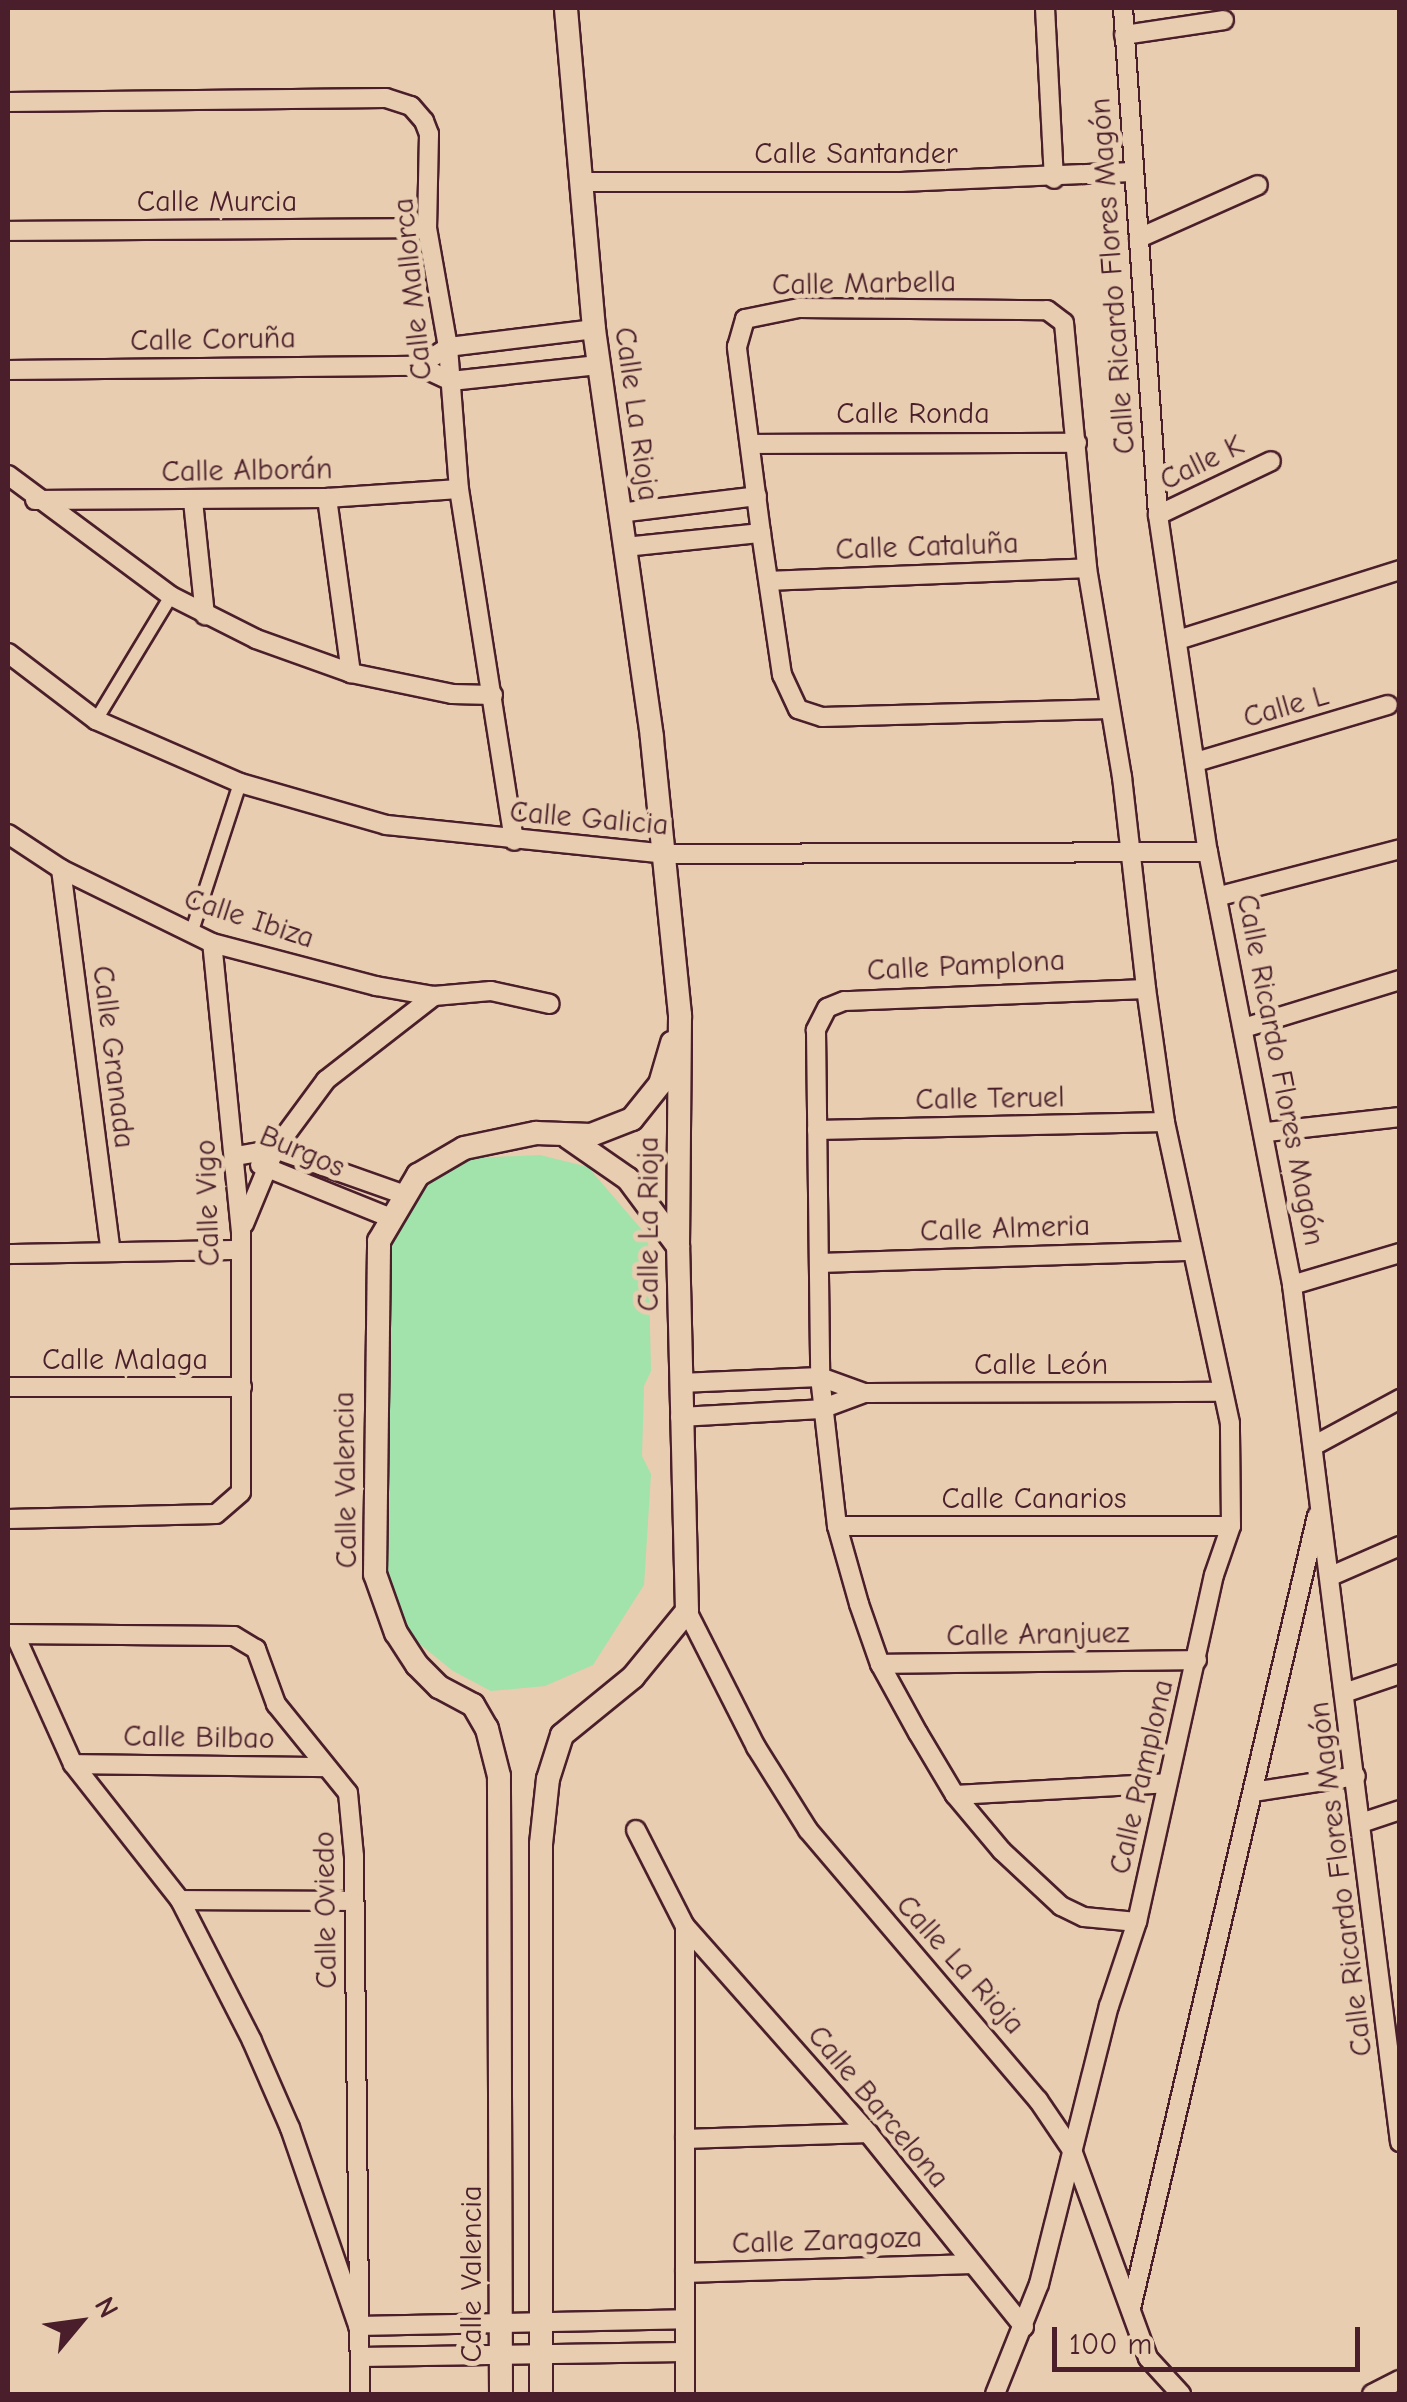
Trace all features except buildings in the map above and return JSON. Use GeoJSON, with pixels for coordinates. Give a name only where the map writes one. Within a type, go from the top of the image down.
{"type":"FeatureCollection","features":[{"type":"Feature","properties":{"kind":"street","name":"Calle La Rioja"},"geometry":{"type":"LineString","coordinates":[[566,8],[598,366],[666,854],[680,1015],[680,1417],[687,1610],[808,1830],[1038,2100],[1072,2150],[1131,2309]]}},
{"type":"Feature","properties":{"kind":"street"},"geometry":{"type":"LineString","coordinates":[[1045,8],[1054,180]]}},
{"type":"Feature","properties":{"kind":"street","name":"Calle Ricardo Flores Magón"},"geometry":{"type":"LineString","coordinates":[[1123,8],[1158,515],[1199,761],[1208,852],[1247,1027],[1292,1284],[1315,1446],[1318,1509],[1347,1692],[1400,2142]]}},
{"type":"Feature","properties":{"kind":"street"},"geometry":{"type":"LineString","coordinates":[[1124,35],[1224,20]]}},
{"type":"Feature","properties":{"kind":"street","name":"Calle Mallorca"},"geometry":{"type":"LineString","coordinates":[[8,102],[400,101],[417,112],[429,134],[427,228],[448,347],[459,490],[514,840]]}},
{"type":"Feature","properties":{"kind":"street","name":"Calle Santander"},"geometry":{"type":"LineString","coordinates":[[580,182],[1054,180],[1132,172]]}},
{"type":"Feature","properties":{"kind":"street"},"geometry":{"type":"LineString","coordinates":[[1139,238],[1258,185]]}},
{"type":"Feature","properties":{"kind":"street","name":"Calle Murcia"},"geometry":{"type":"LineString","coordinates":[[8,231],[427,228]]}},
{"type":"Feature","properties":{"kind":"street","name":"Calle Marbella"},"geometry":{"type":"LineString","coordinates":[[1110,709],[809,715],[798,709],[782,676],[737,330],[755,314],[800,308],[1057,314],[1069,334],[1088,568],[1110,709],[1130,852],[1146,989]]}},
{"type":"Feature","properties":{"kind":"street"},"geometry":{"type":"LineString","coordinates":[[419,366],[448,347],[594,329]]}},
{"type":"Feature","properties":{"kind":"street","name":"Calle Coruña"},"geometry":{"type":"LineString","coordinates":[[8,370],[419,366],[451,381]]}},
{"type":"Feature","properties":{"kind":"street"},"geometry":{"type":"LineString","coordinates":[[451,381],[598,366]]}},
{"type":"Feature","properties":{"kind":"street","name":"Calle Ronda"},"geometry":{"type":"LineString","coordinates":[[750,444],[1077,443]]}},
{"type":"Feature","properties":{"kind":"street","name":"Calle K"},"geometry":{"type":"LineString","coordinates":[[1158,515],[1270,461]]}},
{"type":"Feature","properties":{"kind":"street"},"geometry":{"type":"LineString","coordinates":[[8,476],[35,500],[205,615],[351,673],[452,694],[493,695]]}},
{"type":"Feature","properties":{"kind":"street","name":"Calle Alborán"},"geometry":{"type":"LineString","coordinates":[[35,500],[327,498],[459,490]]}},
{"type":"Feature","properties":{"kind":"street"},"geometry":{"type":"LineString","coordinates":[[619,513],[757,496]]}},
{"type":"Feature","properties":{"kind":"street"},"geometry":{"type":"LineString","coordinates":[[327,498],[351,673]]}},
{"type":"Feature","properties":{"kind":"street"},"geometry":{"type":"LineString","coordinates":[[193,501],[205,615]]}},
{"type":"Feature","properties":{"kind":"street"},"geometry":{"type":"LineString","coordinates":[[625,547],[762,533]]}},
{"type":"Feature","properties":{"kind":"street","name":"Calle Cataluña"},"geometry":{"type":"LineString","coordinates":[[769,581],[1088,568]]}},
{"type":"Feature","properties":{"kind":"street"},"geometry":{"type":"LineString","coordinates":[[1178,640],[1400,570]]}},
{"type":"Feature","properties":{"kind":"street"},"geometry":{"type":"LineString","coordinates":[[96,720],[172,596]]}},
{"type":"Feature","properties":{"kind":"street","name":"Calle Galicia"},"geometry":{"type":"LineString","coordinates":[[8,653],[96,720],[240,783],[386,825],[666,854],[1208,852]]}},
{"type":"Feature","properties":{"kind":"street","name":"Calle L"},"geometry":{"type":"LineString","coordinates":[[1199,761],[1388,705]]}},
{"type":"Feature","properties":{"kind":"street"},"geometry":{"type":"LineString","coordinates":[[191,934],[240,783]]}},
{"type":"Feature","properties":{"kind":"street","name":"Calle Ibiza"},"geometry":{"type":"LineString","coordinates":[[8,834],[61,869],[212,942],[434,996],[490,991],[550,1004]]}},
{"type":"Feature","properties":{"kind":"street"},"geometry":{"type":"LineString","coordinates":[[1220,896],[1400,849]]}},
{"type":"Feature","properties":{"kind":"street","name":"Calle Granada"},"geometry":{"type":"LineString","coordinates":[[61,869],[111,1252]]}},
{"type":"Feature","properties":{"kind":"street","name":"Calle Vigo"},"geometry":{"type":"LineString","coordinates":[[8,1519],[216,1514],[236,1504],[243,1463],[236,1156],[212,942]]}},
{"type":"Feature","properties":{"kind":"street"},"geometry":{"type":"LineString","coordinates":[[1247,1027],[1400,980]]}},
{"type":"Feature","properties":{"kind":"street","name":"Calle Pamplona"},"geometry":{"type":"LineString","coordinates":[[1072,2150],[1137,1922],[1230,1526],[1234,1464],[1166,1122],[1146,989],[860,997],[827,1008],[816,1030],[821,1409],[837,1526],[880,1664],[956,1795],[1060,1906],[1084,1916],[1137,1922]]}},
{"type":"Feature","properties":{"kind":"street"},"geometry":{"type":"LineString","coordinates":[[8,1254],[111,1252],[239,1241],[275,1148],[326,1080],[434,996]]}},
{"type":"Feature","properties":{"kind":"street","name":"Calle Valencia"},"geometry":{"type":"LineString","coordinates":[[501,2394],[503,1846],[487,1729],[473,1705],[439,1687],[417,1665],[396,1633],[374,1574],[376,1283],[389,1217],[418,1175],[476,1144],[536,1134],[568,1138],[607,1131],[643,1110],[660,1084],[680,1015]]}},
{"type":"Feature","properties":{"kind":"street"},"geometry":{"type":"LineString","coordinates":[[1266,1132],[1400,1117]]}},
{"type":"Feature","properties":{"kind":"street","name":"Calle Teruel"},"geometry":{"type":"LineString","coordinates":[[817,1130],[1166,1122]]}},
{"type":"Feature","properties":{"kind":"street"},"geometry":{"type":"LineString","coordinates":[[568,1138],[628,1179],[678,1246]]}},
{"type":"Feature","properties":{"kind":"street","name":"Burgos"},"geometry":{"type":"LineString","coordinates":[[236,1156],[275,1148],[402,1194]]}},
{"type":"Feature","properties":{"kind":"street","name":"Burgos"},"geometry":{"type":"LineString","coordinates":[[236,1156],[389,1217]]}},
{"type":"Feature","properties":{"kind":"street","name":"Calle Almeria"},"geometry":{"type":"LineString","coordinates":[[821,1263],[1192,1251]]}},
{"type":"Feature","properties":{"kind":"street"},"geometry":{"type":"LineString","coordinates":[[1292,1284],[1400,1253]]}},
{"type":"Feature","properties":{"kind":"street","name":"Calle León"},"geometry":{"type":"LineString","coordinates":[[680,1384],[820,1377],[864,1392],[1219,1392]]}},
{"type":"Feature","properties":{"kind":"street","name":"Calle Malaga"},"geometry":{"type":"LineString","coordinates":[[8,1387],[242,1387]]}},
{"type":"Feature","properties":{"kind":"street","name":"Calle León"},"geometry":{"type":"LineString","coordinates":[[680,1417],[821,1409],[864,1392]]}},
{"type":"Feature","properties":{"kind":"street"},"geometry":{"type":"LineString","coordinates":[[1315,1446],[1400,1399]]}},
{"type":"Feature","properties":{"kind":"street"},"geometry":{"type":"LineString","coordinates":[[1180,2394],[1148,2358],[1131,2309],[1318,1509]]}},
{"type":"Feature","properties":{"kind":"street","name":"Calle Canarios"},"geometry":{"type":"LineString","coordinates":[[837,1526],[1230,1526]]}},
{"type":"Feature","properties":{"kind":"street"},"geometry":{"type":"LineString","coordinates":[[1331,1576],[1400,1546]]}},
{"type":"Feature","properties":{"kind":"street"},"geometry":{"type":"LineString","coordinates":[[542,2394],[541,1844],[548,1779],[562,1735],[633,1677],[687,1610]]}},
{"type":"Feature","properties":{"kind":"street","name":"Calle Oviedo"},"geometry":{"type":"LineString","coordinates":[[358,2326],[290,2128],[180,1900],[73,1764],[11,1635],[234,1636],[256,1649],[276,1704],[348,1793],[360,2394]]}},
{"type":"Feature","properties":{"kind":"street","name":"Calle Aranjuez"},"geometry":{"type":"LineString","coordinates":[[880,1664],[1197,1660]]}},
{"type":"Feature","properties":{"kind":"street"},"geometry":{"type":"LineString","coordinates":[[1347,1692],[1400,1674]]}},
{"type":"Feature","properties":{"kind":"street","name":"Calle Bilbao"},"geometry":{"type":"LineString","coordinates":[[73,1764],[324,1767]]}},
{"type":"Feature","properties":{"kind":"street"},"geometry":{"type":"LineString","coordinates":[[1253,1792],[1356,1776]]}},
{"type":"Feature","properties":{"kind":"street"},"geometry":{"type":"LineString","coordinates":[[956,1795],[1168,1783]]}},
{"type":"Feature","properties":{"kind":"street"},"geometry":{"type":"LineString","coordinates":[[1361,1823],[1400,1810]]}},
{"type":"Feature","properties":{"kind":"street","name":"Calle Barcelona"},"geometry":{"type":"LineString","coordinates":[[636,1830],[685,1926],[868,2134],[1024,2327]]}},
{"type":"Feature","properties":{"kind":"street"},"geometry":{"type":"LineString","coordinates":[[503,1846],[541,1844]]}},
{"type":"Feature","properties":{"kind":"street"},"geometry":{"type":"LineString","coordinates":[[180,1900],[353,1901]]}},
{"type":"Feature","properties":{"kind":"street","name":"Calle Barcelona"},"geometry":{"type":"LineString","coordinates":[[685,1926],[685,2394]]}},
{"type":"Feature","properties":{"kind":"street"},"geometry":{"type":"LineString","coordinates":[[1380,1957],[1400,1952]]}},
{"type":"Feature","properties":{"kind":"street"},"geometry":{"type":"LineString","coordinates":[[685,2138],[868,2134]]}},
{"type":"Feature","properties":{"kind":"street"},"geometry":{"type":"LineString","coordinates":[[995,2394],[1024,2327],[1072,2150]]}},
{"type":"Feature","properties":{"kind":"street","name":"Calle Zaragoza"},"geometry":{"type":"LineString","coordinates":[[685,2273],[972,2264]]}},
{"type":"Feature","properties":{"kind":"street"},"geometry":{"type":"LineString","coordinates":[[358,2326],[685,2318]]}},
{"type":"Feature","properties":{"kind":"street"},"geometry":{"type":"LineString","coordinates":[[360,2357],[684,2352]]}},
{"type":"Feature","properties":{"kind":"street"},"geometry":{"type":"LineString","coordinates":[[1372,2394],[1400,2380]]}},
{"type":"Feature","properties":{"kind":"green space"},"geometry":{"type":"Polygon","coordinates":[[[540,1155],[588,1167],[648,1237],[651,1371],[644,1386],[642,1456],[651,1474],[644,1585],[593,1665],[545,1686],[491,1691],[453,1671],[411,1637],[388,1588],[386,1238],[417,1182],[472,1158],[540,1155]]]}}]}
